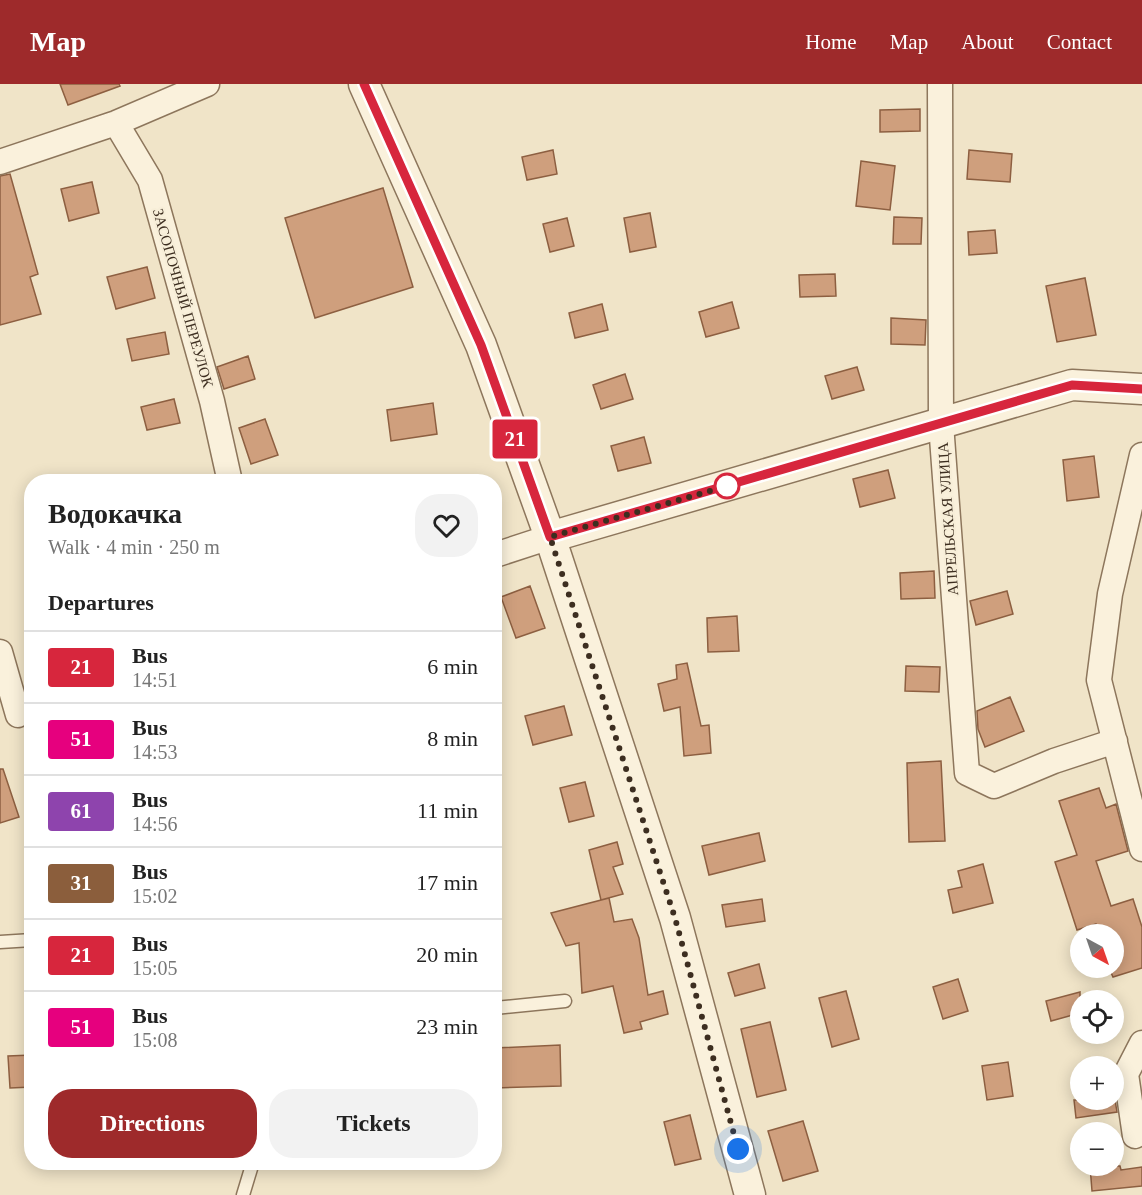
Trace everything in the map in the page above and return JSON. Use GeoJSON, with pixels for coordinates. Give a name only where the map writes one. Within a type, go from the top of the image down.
{"type":"FeatureCollection","features":[{"type":"Feature","properties":{"kind":"street"},"geometry":{"type":"LineString","coordinates":[[0,162],[116,123],[207,84]]}},
{"type":"Feature","properties":{"kind":"street"},"geometry":{"type":"LineString","coordinates":[[364,84],[481,345],[550,537],[675,918],[750,1195]]}},
{"type":"Feature","properties":{"kind":"street","name":"АПРЕЛЬСКАЯ УЛИЦА"},"geometry":{"type":"LineString","coordinates":[[940,84],[941,424],[967,773],[994,786],[1054,760],[1114,741]]}},
{"type":"Feature","properties":{"kind":"street","name":"ЗАСОПОЧНЫЙ ПЕРЕУЛОК"},"geometry":{"type":"LineString","coordinates":[[116,123],[150,180],[212,401],[228,474]]}},
{"type":"Feature","properties":{"kind":"street"},"geometry":{"type":"LineString","coordinates":[[502,553],[1072,385],[1142,389]]}},
{"type":"Feature","properties":{"kind":"street"},"geometry":{"type":"LineString","coordinates":[[1142,455],[1110,594],[1099,680],[1142,849]]}},
{"type":"Feature","properties":{"kind":"street"},"geometry":{"type":"LineString","coordinates":[[0,652],[16,715]]}},
{"type":"Feature","properties":{"kind":"street"},"geometry":{"type":"LineString","coordinates":[[1135,1136],[1126,1074],[1142,1044]]}},
{"type":"Feature","properties":{"kind":"lane"},"geometry":{"type":"LineString","coordinates":[[0,942],[24,940]]}},
{"type":"Feature","properties":{"kind":"lane"},"geometry":{"type":"LineString","coordinates":[[502,1007],[565,1001]]}},
{"type":"Feature","properties":{"kind":"lane"},"geometry":{"type":"LineString","coordinates":[[243,1195],[251,1170]]}},
{"type":"Feature","properties":{"kind":"building"},"geometry":{"type":"Polygon","coordinates":[[[60,84],[119,84],[120,86],[68,105],[60,84]]]}},
{"type":"Feature","properties":{"kind":"building"},"geometry":{"type":"Polygon","coordinates":[[[920,109],[920,131],[880,132],[880,110],[920,109]]]}},
{"type":"Feature","properties":{"kind":"building"},"geometry":{"type":"Polygon","coordinates":[[[553,150],[557,174],[527,180],[522,157],[553,150]]]}},
{"type":"Feature","properties":{"kind":"building"},"geometry":{"type":"Polygon","coordinates":[[[969,150],[1012,154],[1010,182],[967,179],[969,150]]]}},
{"type":"Feature","properties":{"kind":"building"},"geometry":{"type":"Polygon","coordinates":[[[861,161],[895,166],[890,210],[856,206],[861,161]]]}},
{"type":"Feature","properties":{"kind":"building"},"geometry":{"type":"Polygon","coordinates":[[[10,174],[38,274],[30,277],[41,314],[0,325],[0,176],[10,174]]]}},
{"type":"Feature","properties":{"kind":"building"},"geometry":{"type":"Polygon","coordinates":[[[92,182],[99,213],[69,221],[61,189],[92,182]]]}},
{"type":"Feature","properties":{"kind":"building"},"geometry":{"type":"Polygon","coordinates":[[[383,188],[413,287],[315,318],[285,218],[383,188]]]}},
{"type":"Feature","properties":{"kind":"building"},"geometry":{"type":"Polygon","coordinates":[[[650,213],[656,247],[630,252],[624,218],[650,213]]]}},
{"type":"Feature","properties":{"kind":"building"},"geometry":{"type":"Polygon","coordinates":[[[894,217],[922,218],[921,244],[893,244],[894,217]]]}},
{"type":"Feature","properties":{"kind":"building"},"geometry":{"type":"Polygon","coordinates":[[[567,218],[574,246],[550,252],[543,224],[567,218]]]}},
{"type":"Feature","properties":{"kind":"building"},"geometry":{"type":"Polygon","coordinates":[[[995,230],[997,253],[969,255],[968,232],[995,230]]]}},
{"type":"Feature","properties":{"kind":"building"},"geometry":{"type":"Polygon","coordinates":[[[147,267],[155,298],[116,309],[107,277],[147,267]]]}},
{"type":"Feature","properties":{"kind":"building"},"geometry":{"type":"Polygon","coordinates":[[[835,274],[836,296],[800,297],[799,275],[835,274]]]}},
{"type":"Feature","properties":{"kind":"building"},"geometry":{"type":"Polygon","coordinates":[[[1085,278],[1096,335],[1057,342],[1046,286],[1085,278]]]}},
{"type":"Feature","properties":{"kind":"building"},"geometry":{"type":"Polygon","coordinates":[[[732,302],[739,328],[706,337],[699,312],[732,302]]]}},
{"type":"Feature","properties":{"kind":"building"},"geometry":{"type":"Polygon","coordinates":[[[602,304],[608,330],[575,338],[569,313],[602,304]]]}},
{"type":"Feature","properties":{"kind":"building"},"geometry":{"type":"Polygon","coordinates":[[[891,318],[926,320],[925,345],[891,344],[891,318]]]}},
{"type":"Feature","properties":{"kind":"building"},"geometry":{"type":"Polygon","coordinates":[[[165,332],[169,354],[132,361],[127,339],[165,332]]]}},
{"type":"Feature","properties":{"kind":"building"},"geometry":{"type":"Polygon","coordinates":[[[248,356],[255,379],[224,389],[217,367],[248,356]]]}},
{"type":"Feature","properties":{"kind":"building"},"geometry":{"type":"Polygon","coordinates":[[[857,367],[864,390],[832,399],[825,376],[857,367]]]}},
{"type":"Feature","properties":{"kind":"building"},"geometry":{"type":"Polygon","coordinates":[[[625,374],[633,399],[601,409],[593,385],[625,374]]]}},
{"type":"Feature","properties":{"kind":"building"},"geometry":{"type":"Polygon","coordinates":[[[174,399],[180,423],[147,430],[141,407],[174,399]]]}},
{"type":"Feature","properties":{"kind":"building"},"geometry":{"type":"Polygon","coordinates":[[[433,403],[437,434],[391,441],[387,410],[433,403]]]}},
{"type":"Feature","properties":{"kind":"building"},"geometry":{"type":"Polygon","coordinates":[[[265,419],[278,455],[251,464],[239,428],[265,419]]]}},
{"type":"Feature","properties":{"kind":"building"},"geometry":{"type":"Polygon","coordinates":[[[644,437],[651,463],[618,471],[611,446],[644,437]]]}},
{"type":"Feature","properties":{"kind":"building"},"geometry":{"type":"Polygon","coordinates":[[[1094,456],[1099,497],[1067,501],[1063,460],[1094,456]]]}},
{"type":"Feature","properties":{"kind":"building"},"geometry":{"type":"Polygon","coordinates":[[[888,470],[895,498],[860,507],[853,479],[888,470]]]}},
{"type":"Feature","properties":{"kind":"building"},"geometry":{"type":"Polygon","coordinates":[[[934,571],[935,598],[901,599],[900,573],[934,571]]]}},
{"type":"Feature","properties":{"kind":"building"},"geometry":{"type":"Polygon","coordinates":[[[530,586],[545,628],[516,638],[502,597],[530,586]]]}},
{"type":"Feature","properties":{"kind":"building"},"geometry":{"type":"Polygon","coordinates":[[[1007,591],[1013,614],[976,625],[970,601],[1007,591]]]}},
{"type":"Feature","properties":{"kind":"building"},"geometry":{"type":"Polygon","coordinates":[[[737,616],[739,651],[708,652],[707,618],[737,616]]]}},
{"type":"Feature","properties":{"kind":"building"},"geometry":{"type":"Polygon","coordinates":[[[687,663],[701,726],[709,725],[711,753],[684,756],[680,707],[664,711],[658,684],[677,679],[676,665],[687,663]]]}},
{"type":"Feature","properties":{"kind":"building"},"geometry":{"type":"Polygon","coordinates":[[[906,666],[940,667],[939,692],[905,691],[906,666]]]}},
{"type":"Feature","properties":{"kind":"building"},"geometry":{"type":"Polygon","coordinates":[[[1010,697],[1024,731],[985,747],[978,729],[977,711],[1010,697]]]}},
{"type":"Feature","properties":{"kind":"building"},"geometry":{"type":"Polygon","coordinates":[[[564,706],[572,735],[533,745],[525,716],[564,706]]]}},
{"type":"Feature","properties":{"kind":"building"},"geometry":{"type":"Polygon","coordinates":[[[941,761],[945,841],[909,842],[907,763],[941,761]]]}},
{"type":"Feature","properties":{"kind":"building"},"geometry":{"type":"Polygon","coordinates":[[[0,769],[3,769],[19,817],[0,823],[0,769]]]}},
{"type":"Feature","properties":{"kind":"building"},"geometry":{"type":"Polygon","coordinates":[[[585,782],[594,816],[569,822],[560,788],[585,782]]]}},
{"type":"Feature","properties":{"kind":"building"},"geometry":{"type":"Polygon","coordinates":[[[1099,788],[1106,808],[1116,804],[1128,851],[1096,861],[1111,906],[1133,899],[1142,927],[1142,968],[1124,974],[1124,924],[1075,924],[1055,862],[1077,855],[1059,801],[1099,788]]]}},
{"type":"Feature","properties":{"kind":"building"},"geometry":{"type":"Polygon","coordinates":[[[759,833],[765,861],[709,875],[702,846],[759,833]]]}},
{"type":"Feature","properties":{"kind":"building"},"geometry":{"type":"Polygon","coordinates":[[[617,842],[623,864],[613,867],[623,894],[601,900],[589,850],[617,842]]]}},
{"type":"Feature","properties":{"kind":"building"},"geometry":{"type":"Polygon","coordinates":[[[983,864],[993,903],[953,913],[948,890],[962,887],[958,871],[983,864]]]}},
{"type":"Feature","properties":{"kind":"building"},"geometry":{"type":"Polygon","coordinates":[[[609,898],[614,922],[632,919],[639,938],[648,995],[663,991],[668,1014],[640,1022],[642,1029],[624,1033],[613,986],[582,993],[579,943],[566,946],[551,913],[609,898]]]}},
{"type":"Feature","properties":{"kind":"building"},"geometry":{"type":"Polygon","coordinates":[[[762,899],[765,921],[726,927],[722,905],[762,899]]]}},
{"type":"Feature","properties":{"kind":"building"},"geometry":{"type":"Polygon","coordinates":[[[759,964],[765,988],[735,996],[728,973],[759,964]]]}},
{"type":"Feature","properties":{"kind":"building"},"geometry":{"type":"Polygon","coordinates":[[[958,979],[968,1011],[943,1019],[933,987],[958,979]]]}},
{"type":"Feature","properties":{"kind":"building"},"geometry":{"type":"Polygon","coordinates":[[[846,991],[859,1039],[832,1047],[819,998],[846,991]]]}},
{"type":"Feature","properties":{"kind":"building"},"geometry":{"type":"Polygon","coordinates":[[[1070,995],[1070,1016],[1051,1021],[1046,1001],[1070,995]]]}},
{"type":"Feature","properties":{"kind":"building"},"geometry":{"type":"Polygon","coordinates":[[[770,1022],[786,1090],[757,1097],[741,1029],[770,1022]]]}},
{"type":"Feature","properties":{"kind":"building"},"geometry":{"type":"Polygon","coordinates":[[[560,1045],[561,1086],[502,1088],[502,1048],[560,1045]]]}},
{"type":"Feature","properties":{"kind":"building"},"geometry":{"type":"Polygon","coordinates":[[[24,1055],[24,1087],[10,1088],[8,1056],[24,1055]]]}},
{"type":"Feature","properties":{"kind":"building"},"geometry":{"type":"Polygon","coordinates":[[[1008,1062],[1013,1096],[987,1100],[982,1066],[1008,1062]]]}},
{"type":"Feature","properties":{"kind":"building"},"geometry":{"type":"Polygon","coordinates":[[[1075,1110],[1117,1110],[1117,1112],[1076,1118],[1075,1110]]]}},
{"type":"Feature","properties":{"kind":"building"},"geometry":{"type":"Polygon","coordinates":[[[690,1115],[701,1159],[675,1165],[664,1122],[690,1115]]]}},
{"type":"Feature","properties":{"kind":"building"},"geometry":{"type":"Polygon","coordinates":[[[803,1121],[818,1171],[783,1181],[768,1131],[803,1121]]]}},
{"type":"Feature","properties":{"kind":"building"},"geometry":{"type":"Polygon","coordinates":[[[1142,1167],[1142,1186],[1092,1191],[1091,1176],[1124,1176],[1124,1170],[1142,1167]]]}},
{"type":"Feature","properties":{"kind":"bus line","name":"21"},"geometry":{"type":"LineString","coordinates":[[364,84],[481,345],[550,537],[1072,385],[1142,389]]}},
{"type":"Feature","properties":{"kind":"route"},"geometry":{"type":"LineString","coordinates":[[727,486],[734,484],[550,537],[675,918],[738,1149]]}}]}
